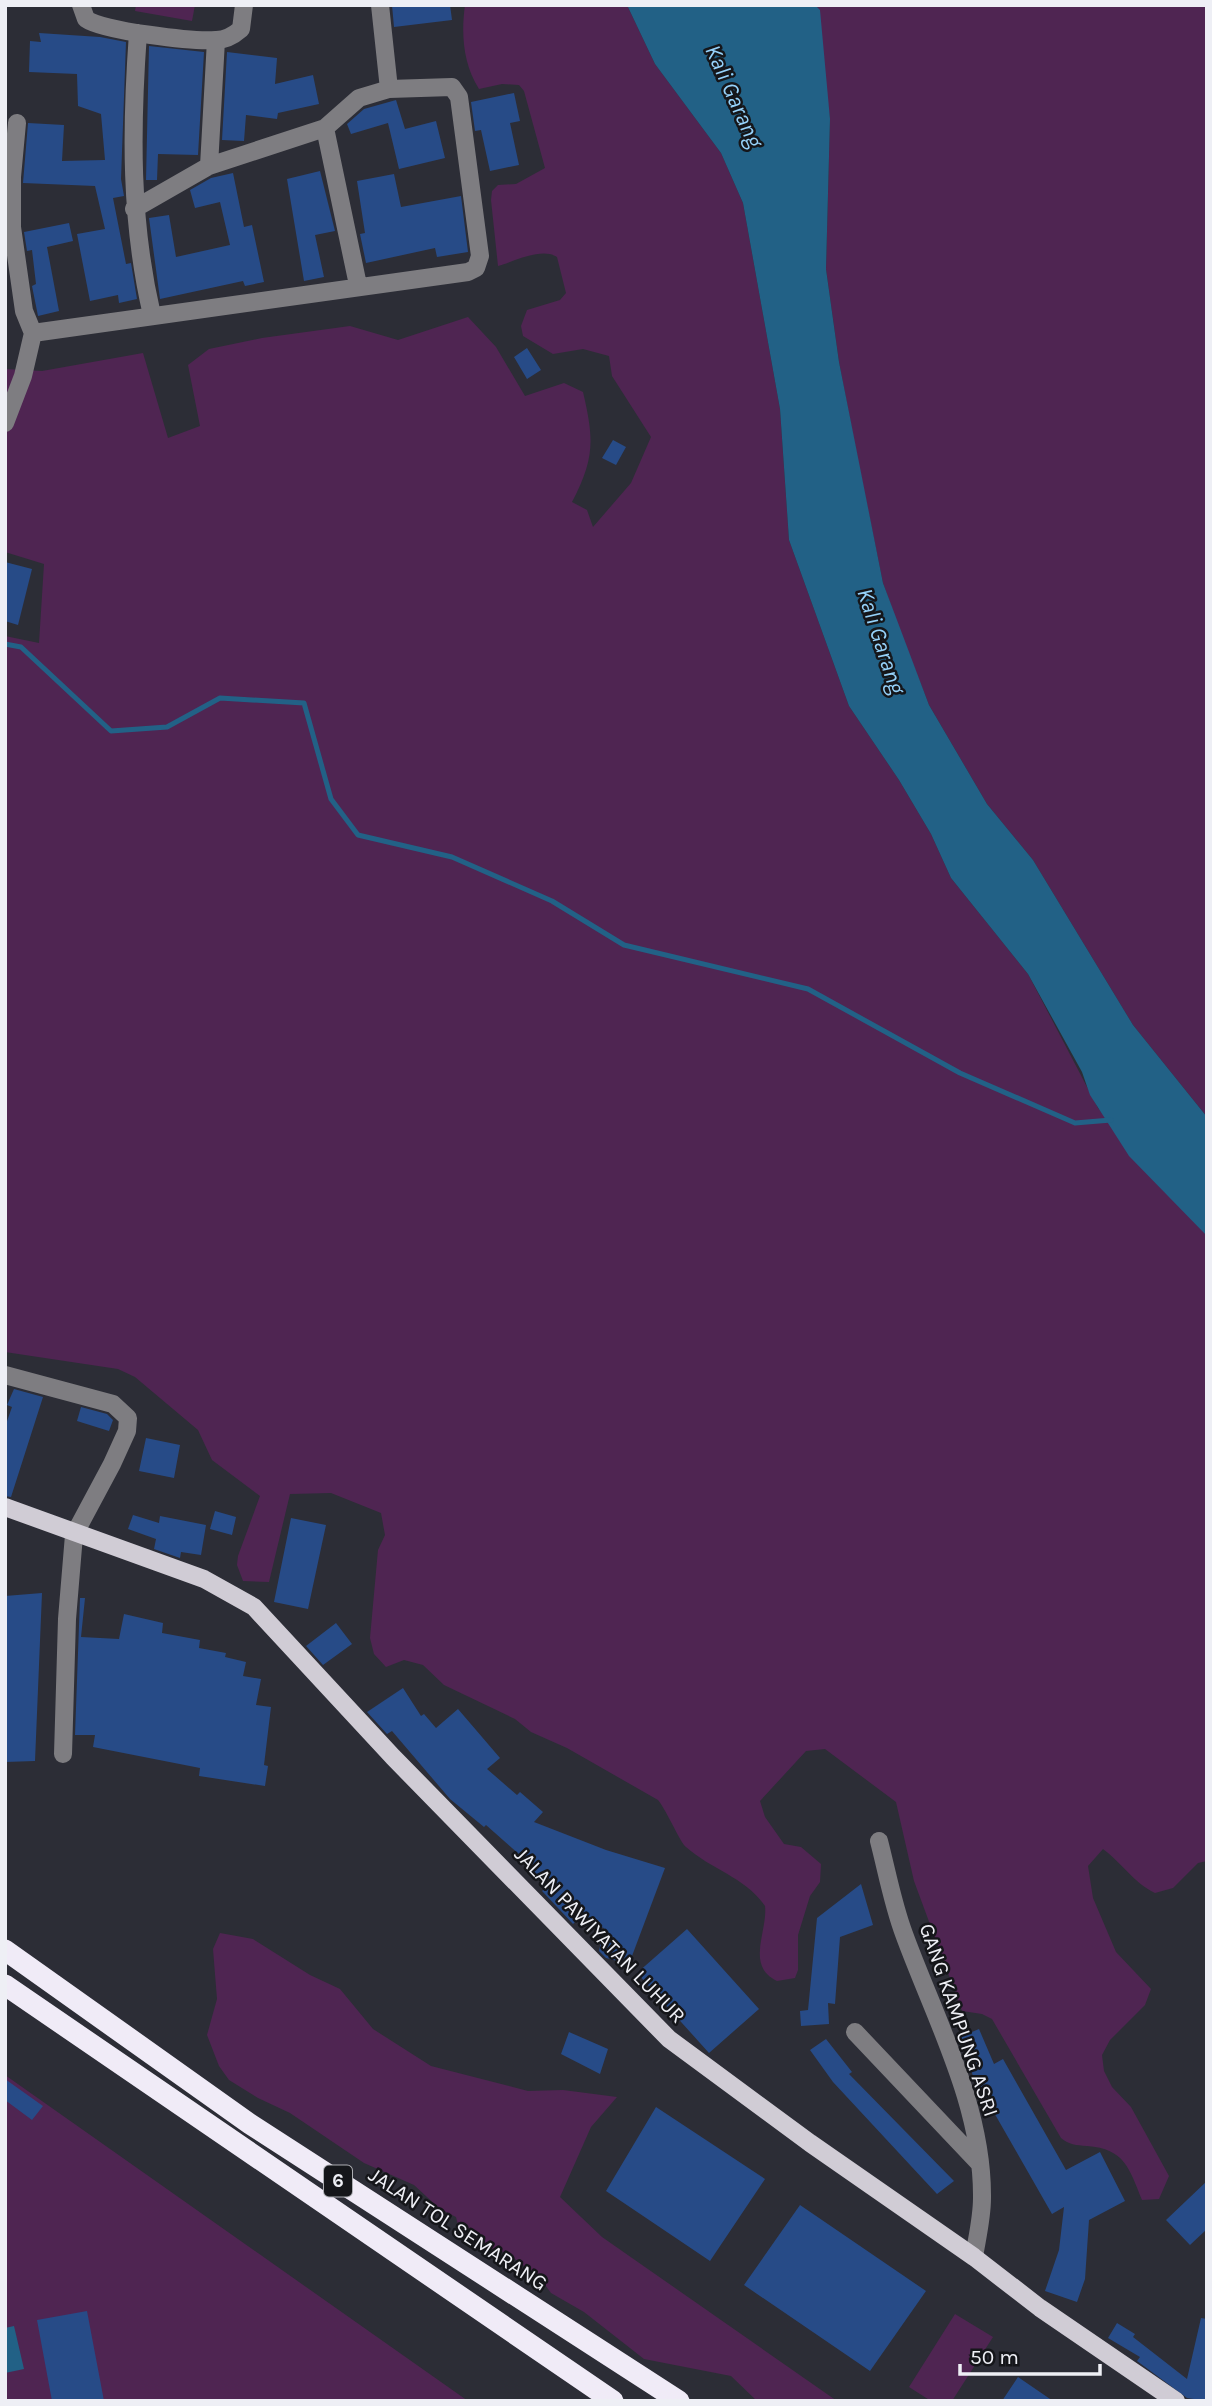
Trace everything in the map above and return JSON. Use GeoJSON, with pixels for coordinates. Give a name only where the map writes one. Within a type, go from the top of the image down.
{"type":"FeatureCollection","features":[{"type":"Feature","properties":{"kind":"highway","name":"JALAN TOL SEMARANG"},"geometry":{"type":"LineString","coordinates":[[5,1951],[250,2124],[679,2401]]}},
{"type":"Feature","properties":{"kind":"highway","name":"6"},"geometry":{"type":"LineString","coordinates":[[5,1985],[613,2401]]}},
{"type":"Feature","properties":{"kind":"main road","name":"JALAN PAWIYATAN LUHUR"},"geometry":{"type":"LineString","coordinates":[[5,1507],[74,1535],[204,1579],[254,1607],[393,1757],[669,2039],[799,2135],[974,2256],[1040,2308],[1176,2401]]}},
{"type":"Feature","properties":{"kind":"street"},"geometry":{"type":"LineString","coordinates":[[81,5],[91,23],[138,33],[216,40],[233,36],[241,29],[244,5]]}},
{"type":"Feature","properties":{"kind":"street"},"geometry":{"type":"LineString","coordinates":[[380,5],[389,89]]}},
{"type":"Feature","properties":{"kind":"street"},"geometry":{"type":"LineString","coordinates":[[138,33],[132,117],[134,209],[139,260],[152,315]]}},
{"type":"Feature","properties":{"kind":"street"},"geometry":{"type":"LineString","coordinates":[[209,166],[216,40]]}},
{"type":"Feature","properties":{"kind":"street"},"geometry":{"type":"LineString","coordinates":[[33,333],[358,285],[468,272],[479,262],[459,97],[452,87],[441,85],[389,89],[359,98],[325,128],[209,166],[134,209]]}},
{"type":"Feature","properties":{"kind":"street"},"geometry":{"type":"LineString","coordinates":[[5,423],[23,376],[33,333],[24,310],[12,227],[12,177],[17,123]]}},
{"type":"Feature","properties":{"kind":"street"},"geometry":{"type":"LineString","coordinates":[[325,128],[358,285]]}},
{"type":"Feature","properties":{"kind":"street"},"geometry":{"type":"LineString","coordinates":[[5,1375],[113,1404],[128,1418],[127,1431],[112,1464],[74,1535],[66,1619],[63,1754]]}},
{"type":"Feature","properties":{"kind":"street","name":"GANG KAMPUNG ASRI"},"geometry":{"type":"LineString","coordinates":[[879,1842],[902,1931],[957,2069],[972,2118],[980,2164],[982,2200],[974,2256]]}},
{"type":"Feature","properties":{"kind":"street"},"geometry":{"type":"LineString","coordinates":[[855,2032],[980,2164]]}},
{"type":"Feature","properties":{"kind":"shaded area"},"geometry":{"type":"Polygon","coordinates":[[[136,5],[195,5],[192,21],[135,11],[136,5]]]}},
{"type":"Feature","properties":{"kind":"shaded area"},"geometry":{"type":"Polygon","coordinates":[[[465,5],[627,5],[655,64],[721,153],[743,203],[780,409],[789,540],[849,706],[899,780],[931,834],[951,878],[1028,974],[1098,1108],[1207,1236],[1207,1861],[1198,1863],[1173,1888],[1155,1893],[1141,1884],[1103,1849],[1088,1866],[1093,1898],[1116,1952],[1151,1989],[1145,2005],[1110,2040],[1102,2055],[1104,2071],[1112,2087],[1131,2107],[1169,2176],[1159,2199],[1142,2200],[1124,2162],[1110,2151],[1076,2145],[1061,2138],[992,2019],[982,2014],[962,2011],[914,1881],[896,1802],[825,1749],[806,1751],[760,1801],[765,1817],[784,1844],[801,1847],[821,1864],[820,1882],[810,1896],[798,1935],[798,1970],[795,1978],[777,1981],[767,1974],[760,1957],[765,1906],[748,1888],[686,1847],[658,1800],[567,1748],[531,1732],[515,1719],[444,1685],[423,1665],[404,1660],[386,1667],[374,1654],[370,1638],[378,1550],[385,1535],[381,1513],[331,1493],[290,1494],[269,1582],[243,1581],[237,1565],[238,1556],[260,1496],[212,1460],[198,1430],[135,1377],[118,1369],[5,1352],[5,636],[39,643],[44,564],[5,552],[5,369],[42,371],[143,353],[168,438],[200,426],[188,365],[209,349],[262,338],[350,326],[398,340],[468,317],[496,347],[525,396],[564,383],[583,392],[589,423],[590,448],[585,473],[572,502],[587,510],[593,527],[631,483],[651,437],[612,376],[609,356],[583,349],[553,354],[523,336],[521,326],[527,310],[560,300],[566,293],[557,257],[551,254],[528,256],[498,266],[492,191],[498,185],[516,184],[545,168],[524,91],[519,85],[502,84],[479,89],[474,79],[464,48],[465,5]]]}},
{"type":"Feature","properties":{"kind":"shaded area"},"geometry":{"type":"Polygon","coordinates":[[[815,5],[1207,5],[1207,1117],[1133,1025],[1033,860],[987,804],[929,705],[883,583],[839,362],[826,269],[830,119],[815,5]]]}},
{"type":"Feature","properties":{"kind":"shaded area"},"geometry":{"type":"Polygon","coordinates":[[[220,1933],[253,1939],[310,1975],[340,1989],[373,2029],[431,2066],[528,2091],[563,2090],[617,2097],[591,2127],[560,2197],[602,2237],[837,2401],[757,2401],[731,2376],[644,2359],[584,2312],[551,2293],[540,2278],[507,2253],[489,2248],[460,2233],[456,2217],[440,2209],[414,2185],[364,2163],[290,2113],[229,2080],[219,2066],[207,2035],[217,1999],[213,1949],[220,1933]]]}},
{"type":"Feature","properties":{"kind":"shaded area"},"geometry":{"type":"Polygon","coordinates":[[[5,2075],[468,2401],[5,2401],[5,2075]]]}},
{"type":"Feature","properties":{"kind":"shaded area"},"geometry":{"type":"Polygon","coordinates":[[[955,2314],[993,2337],[952,2401],[931,2401],[909,2387],[955,2314]]]}},
{"type":"Feature","properties":{"kind":"water","name":"Kali Garang"},"geometry":{"type":"Polygon","coordinates":[[[627,5],[815,5],[820,10],[830,119],[826,269],[839,362],[883,583],[929,705],[987,804],[1033,860],[1133,1025],[1207,1117],[1207,1236],[1129,1156],[1090,1095],[1082,1072],[1028,974],[951,878],[931,834],[899,780],[849,706],[789,540],[780,409],[743,203],[721,153],[655,64],[627,5]]]}},
{"type":"Feature","properties":{"kind":"water"},"geometry":{"type":"Polygon","coordinates":[[[14,2326],[24,2369],[5,2373],[5,2328],[14,2326]]]}},
{"type":"Feature","properties":{"kind":"building"},"geometry":{"type":"Polygon","coordinates":[[[392,5],[450,5],[452,20],[394,27],[392,5]]]}},
{"type":"Feature","properties":{"kind":"building"},"geometry":{"type":"Polygon","coordinates":[[[39,33],[100,37],[126,42],[121,179],[124,196],[113,198],[126,264],[131,263],[137,299],[119,303],[118,295],[90,301],[77,234],[105,229],[95,186],[23,183],[28,123],[64,125],[62,161],[105,160],[101,114],[78,106],[77,74],[29,72],[30,41],[41,42],[39,33]]]}},
{"type":"Feature","properties":{"kind":"building"},"geometry":{"type":"Polygon","coordinates":[[[149,46],[204,52],[198,155],[158,154],[157,180],[146,180],[149,46]]]}},
{"type":"Feature","properties":{"kind":"building"},"geometry":{"type":"Polygon","coordinates":[[[227,52],[277,58],[275,84],[313,75],[319,104],[278,113],[277,119],[246,115],[244,141],[222,140],[227,52]]]}},
{"type":"Feature","properties":{"kind":"building"},"geometry":{"type":"Polygon","coordinates":[[[514,93],[520,121],[510,123],[519,165],[490,171],[481,130],[475,131],[471,102],[514,93]]]}},
{"type":"Feature","properties":{"kind":"building"},"geometry":{"type":"Polygon","coordinates":[[[396,100],[405,129],[436,121],[445,158],[399,169],[388,123],[351,134],[347,124],[364,109],[396,100]]]}},
{"type":"Feature","properties":{"kind":"building"},"geometry":{"type":"Polygon","coordinates":[[[320,171],[335,231],[315,235],[324,277],[304,281],[287,179],[320,171]]]}},
{"type":"Feature","properties":{"kind":"building"},"geometry":{"type":"Polygon","coordinates":[[[233,173],[244,227],[252,225],[264,282],[245,286],[243,281],[160,299],[149,218],[169,215],[176,257],[230,245],[220,202],[195,208],[190,190],[211,178],[233,173]]]}},
{"type":"Feature","properties":{"kind":"building"},"geometry":{"type":"Polygon","coordinates":[[[394,174],[401,207],[461,196],[468,252],[437,257],[435,248],[366,263],[360,234],[365,233],[357,181],[394,174]]]}},
{"type":"Feature","properties":{"kind":"building"},"geometry":{"type":"Polygon","coordinates":[[[69,223],[73,241],[47,247],[59,311],[38,316],[32,286],[36,284],[32,250],[27,251],[24,232],[69,223]]]}},
{"type":"Feature","properties":{"kind":"building"},"geometry":{"type":"Polygon","coordinates":[[[527,348],[541,370],[527,379],[514,357],[527,348]]]}},
{"type":"Feature","properties":{"kind":"building"},"geometry":{"type":"Polygon","coordinates":[[[613,440],[626,447],[616,465],[602,458],[613,440]]]}},
{"type":"Feature","properties":{"kind":"building"},"geometry":{"type":"Polygon","coordinates":[[[5,562],[32,569],[18,625],[5,621],[5,562]]]}},
{"type":"Feature","properties":{"kind":"building"},"geometry":{"type":"Polygon","coordinates":[[[14,1389],[43,1397],[11,1497],[5,1496],[5,1427],[12,1407],[7,1405],[14,1389]]]}},
{"type":"Feature","properties":{"kind":"building"},"geometry":{"type":"Polygon","coordinates":[[[81,1407],[107,1414],[113,1420],[109,1431],[77,1421],[81,1407]]]}},
{"type":"Feature","properties":{"kind":"building"},"geometry":{"type":"Polygon","coordinates":[[[146,1438],[180,1445],[174,1478],[139,1471],[146,1438]]]}},
{"type":"Feature","properties":{"kind":"building"},"geometry":{"type":"Polygon","coordinates":[[[215,1511],[236,1517],[232,1535],[210,1529],[215,1511]]]}},
{"type":"Feature","properties":{"kind":"building"},"geometry":{"type":"Polygon","coordinates":[[[133,1515],[159,1523],[160,1516],[206,1525],[201,1555],[181,1552],[180,1558],[154,1549],[156,1539],[128,1529],[133,1515]]]}},
{"type":"Feature","properties":{"kind":"building"},"geometry":{"type":"Polygon","coordinates":[[[291,1518],[326,1525],[308,1609],[274,1602],[291,1518]]]}},
{"type":"Feature","properties":{"kind":"building"},"geometry":{"type":"Polygon","coordinates":[[[42,1593],[35,1761],[5,1762],[5,1596],[42,1593]]]}},
{"type":"Feature","properties":{"kind":"building"},"geometry":{"type":"Polygon","coordinates":[[[80,1598],[85,1598],[81,1637],[119,1639],[124,1614],[163,1623],[162,1633],[200,1640],[199,1648],[226,1653],[225,1657],[246,1662],[243,1676],[261,1679],[256,1705],[271,1707],[264,1765],[268,1766],[265,1786],[199,1776],[200,1768],[93,1747],[95,1735],[75,1735],[80,1598]]]}},
{"type":"Feature","properties":{"kind":"building"},"geometry":{"type":"Polygon","coordinates":[[[336,1623],[352,1644],[323,1665],[306,1646],[336,1623]]]}},
{"type":"Feature","properties":{"kind":"building"},"geometry":{"type":"Polygon","coordinates":[[[403,1688],[421,1716],[424,1714],[436,1728],[458,1709],[500,1758],[487,1769],[517,1795],[520,1792],[543,1812],[534,1822],[606,1850],[665,1868],[629,1964],[606,1958],[599,1951],[604,1928],[577,1920],[573,1924],[542,1891],[554,1880],[525,1870],[528,1862],[486,1825],[484,1827],[450,1799],[392,1731],[387,1734],[367,1712],[403,1688]]]}},
{"type":"Feature","properties":{"kind":"building"},"geometry":{"type":"Polygon","coordinates":[[[861,1884],[873,1925],[840,1937],[835,2004],[828,2003],[829,2024],[801,2026],[800,2011],[808,2010],[817,1918],[861,1884]]]}},
{"type":"Feature","properties":{"kind":"building"},"geometry":{"type":"Polygon","coordinates":[[[687,1929],[759,2009],[709,2053],[637,1973],[687,1929]]]}},
{"type":"Feature","properties":{"kind":"building"},"geometry":{"type":"Polygon","coordinates":[[[979,2029],[994,2064],[1003,2059],[1066,2170],[1100,2152],[1125,2201],[1089,2220],[1085,2279],[1077,2302],[1045,2291],[1059,2250],[1064,2207],[1052,2214],[973,2076],[960,2037],[979,2029]]]}},
{"type":"Feature","properties":{"kind":"building"},"geometry":{"type":"Polygon","coordinates":[[[569,2032],[608,2049],[600,2074],[561,2054],[569,2032]]]}},
{"type":"Feature","properties":{"kind":"building"},"geometry":{"type":"Polygon","coordinates":[[[826,2039],[852,2072],[849,2074],[954,2181],[937,2194],[833,2082],[810,2050],[826,2039]]]}},
{"type":"Feature","properties":{"kind":"building"},"geometry":{"type":"Polygon","coordinates":[[[5,2079],[43,2106],[32,2120],[5,2100],[5,2079]]]}},
{"type":"Feature","properties":{"kind":"building"},"geometry":{"type":"Polygon","coordinates":[[[656,2107],[765,2179],[710,2261],[606,2191],[656,2107]]]}},
{"type":"Feature","properties":{"kind":"building"},"geometry":{"type":"Polygon","coordinates":[[[1207,2181],[1207,2229],[1190,2245],[1166,2220],[1207,2181]]]}},
{"type":"Feature","properties":{"kind":"building"},"geometry":{"type":"Polygon","coordinates":[[[800,2205],[926,2291],[870,2371],[744,2285],[800,2205]]]}},
{"type":"Feature","properties":{"kind":"building"},"geometry":{"type":"Polygon","coordinates":[[[87,2311],[104,2401],[52,2401],[37,2320],[87,2311]]]}},
{"type":"Feature","properties":{"kind":"building"},"geometry":{"type":"Polygon","coordinates":[[[1201,2318],[1207,2319],[1207,2401],[1187,2398],[1137,2361],[1140,2357],[1108,2338],[1117,2323],[1135,2334],[1133,2337],[1187,2379],[1201,2318]]]}},
{"type":"Feature","properties":{"kind":"building"},"geometry":{"type":"Polygon","coordinates":[[[1018,2377],[1053,2401],[1002,2401],[1018,2377]]]}},
{"type":"Feature","properties":{"kind":"waterway"},"geometry":{"type":"LineString","coordinates":[[5,644],[21,647],[111,731],[167,727],[220,698],[304,703],[331,799],[358,835],[452,857],[552,901],[624,945],[808,989],[960,1073],[1075,1123],[1111,1120]]}}]}
